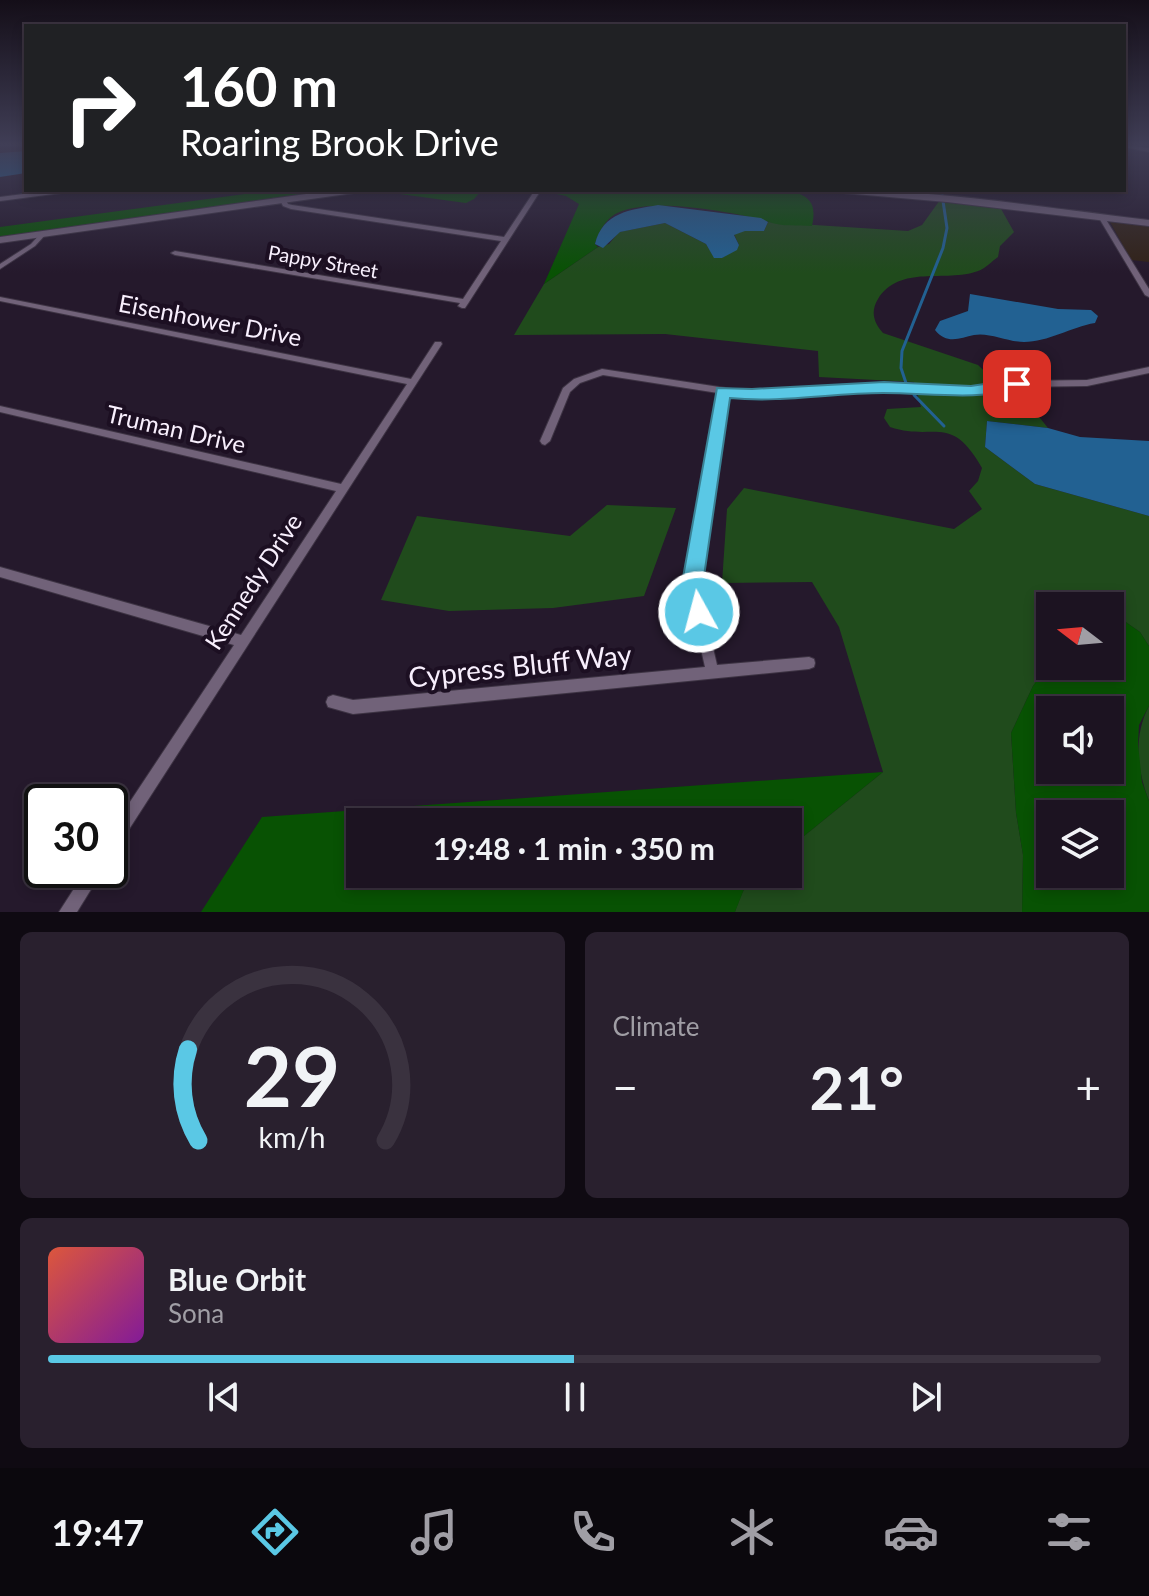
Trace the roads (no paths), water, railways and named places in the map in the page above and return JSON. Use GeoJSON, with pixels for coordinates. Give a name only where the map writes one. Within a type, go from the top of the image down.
{"type":"FeatureCollection","features":[{"type":"Feature","properties":{"kind":"street"},"geometry":{"type":"LineString","coordinates":[[0,199],[54,192]]}},
{"type":"Feature","properties":{"kind":"street"},"geometry":{"type":"LineString","coordinates":[[0,240],[340,192]]}},
{"type":"Feature","properties":{"kind":"street"},"geometry":{"type":"LineString","coordinates":[[283,200],[285,205],[291,207],[505,239],[537,192]]}},
{"type":"Feature","properties":{"kind":"street"},"geometry":{"type":"LineString","coordinates":[[870,192],[1149,223]]}},
{"type":"Feature","properties":{"kind":"street"},"geometry":{"type":"LineString","coordinates":[[1102,218],[1149,295]]}},
{"type":"Feature","properties":{"kind":"street"},"geometry":{"type":"LineString","coordinates":[[0,267],[33,245],[43,234]]}},
{"type":"Feature","properties":{"kind":"street","name":"Pappy Street"},"geometry":{"type":"LineString","coordinates":[[175,253],[463,305],[505,239]]}},
{"type":"Feature","properties":{"kind":"street","name":"Eisenhower Drive"},"geometry":{"type":"LineString","coordinates":[[0,299],[413,382]]}},
{"type":"Feature","properties":{"kind":"street","name":"Kennedy Drive"},"geometry":{"type":"LineString","coordinates":[[128,818],[438,344]]}},
{"type":"Feature","properties":{"kind":"street"},"geometry":{"type":"LineString","coordinates":[[545,441],[566,390],[591,374],[602,372],[752,395],[884,387],[971,392],[1017,384],[1087,383],[1149,370]]}},
{"type":"Feature","properties":{"kind":"street"},"geometry":{"type":"LineString","coordinates":[[712,670],[692,583],[723,392]]}},
{"type":"Feature","properties":{"kind":"street","name":"Truman Drive"},"geometry":{"type":"LineString","coordinates":[[0,409],[343,489]]}},
{"type":"Feature","properties":{"kind":"street"},"geometry":{"type":"LineString","coordinates":[[0,572],[243,642]]}},
{"type":"Feature","properties":{"kind":"street","name":"Cypress Bluff Way"},"geometry":{"type":"LineString","coordinates":[[333,702],[353,707],[809,663]]}},
{"type":"Feature","properties":{"kind":"street"},"geometry":{"type":"LineString","coordinates":[[67,912],[83,888]]}},
{"type":"Feature","properties":{"kind":"water"},"geometry":{"type":"Polygon","coordinates":[[[658,205],[761,218],[768,222],[764,231],[745,231],[734,235],[739,245],[737,250],[722,258],[714,258],[706,244],[665,223],[620,232],[603,248],[595,244],[604,225],[619,214],[658,205]]]}},
{"type":"Feature","properties":{"kind":"water"},"geometry":{"type":"Polygon","coordinates":[[[970,294],[1058,309],[1091,310],[1098,316],[1095,323],[1033,341],[1018,342],[980,334],[959,339],[944,338],[935,330],[940,321],[968,311],[970,294]]]}},
{"type":"Feature","properties":{"kind":"water"},"geometry":{"type":"Polygon","coordinates":[[[987,421],[1048,428],[1080,437],[1149,441],[1149,516],[1035,484],[985,447],[987,421]]]}},
{"type":"Feature","properties":{"kind":"waterway"},"geometry":{"type":"LineString","coordinates":[[906,383],[901,368],[902,351],[943,248],[947,228],[943,201]]}},
{"type":"Feature","properties":{"kind":"waterway"},"geometry":{"type":"LineString","coordinates":[[914,395],[944,426]]}}]}
